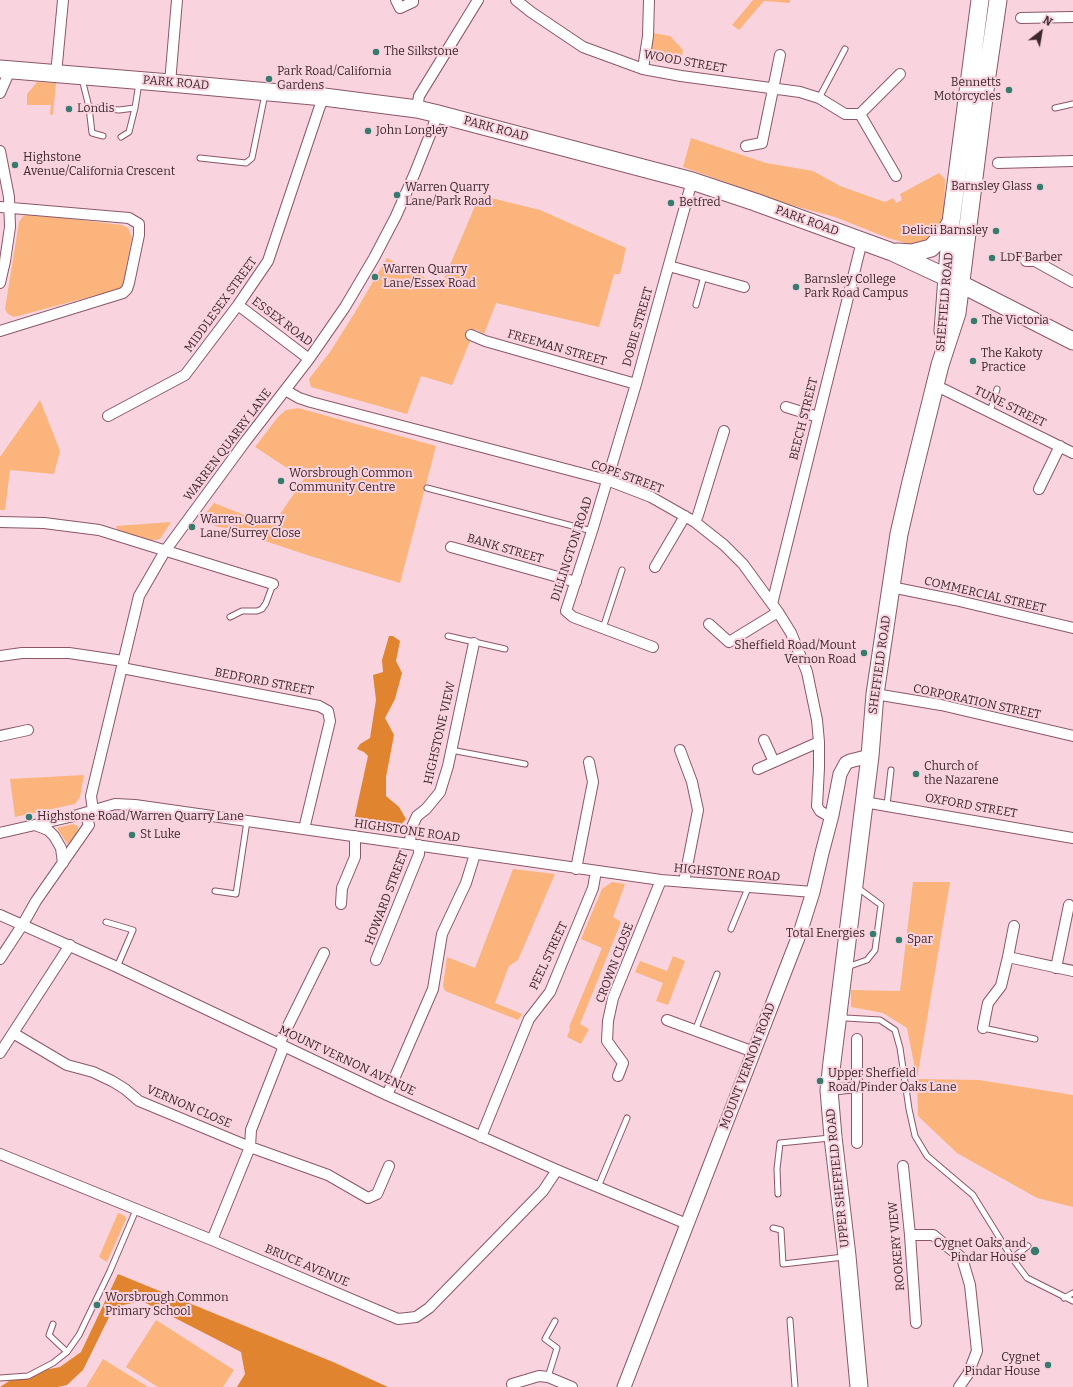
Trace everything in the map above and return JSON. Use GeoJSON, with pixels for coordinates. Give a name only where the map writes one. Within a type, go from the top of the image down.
{"type":"FeatureCollection","features":[{"type":"Feature","properties":{"kind":"highway","name":"SHEFFIELD ROAD"},"geometry":{"type":"LineString","coordinates":[[954,281],[951,222],[980,0]]}},
{"type":"Feature","properties":{"kind":"highway","name":"SHEFFIELD ROAD"},"geometry":{"type":"LineString","coordinates":[[842,969],[870,756],[875,694],[899,534],[936,387],[985,89],[998,0]]}},
{"type":"Feature","properties":{"kind":"highway","name":"PARK ROAD"},"geometry":{"type":"LineString","coordinates":[[5,70],[324,96],[417,109],[434,113],[692,181],[755,202],[892,252],[1071,336]]}},
{"type":"Feature","properties":{"kind":"highway"},"geometry":{"type":"LineString","coordinates":[[892,252],[912,253],[931,248],[944,234],[951,222]]}},
{"type":"Feature","properties":{"kind":"highway","name":"UPPER SHEFFIELD ROAD"},"geometry":{"type":"LineString","coordinates":[[842,969],[829,1090],[847,1256],[859,1387]]}},
{"type":"Feature","properties":{"kind":"street"},"geometry":{"type":"LineString","coordinates":[[56,74],[63,0]]}},
{"type":"Feature","properties":{"kind":"street"},"geometry":{"type":"LineString","coordinates":[[170,83],[177,0]]}},
{"type":"Feature","properties":{"kind":"street"},"geometry":{"type":"LineString","coordinates":[[396,0],[400,8],[413,2],[413,0]]}},
{"type":"Feature","properties":{"kind":"street"},"geometry":{"type":"LineString","coordinates":[[417,109],[419,96],[478,0]]}},
{"type":"Feature","properties":{"kind":"street","name":"WOOD STREET"},"geometry":{"type":"LineString","coordinates":[[516,0],[531,12],[583,47],[643,69],[681,76],[761,87],[772,87],[800,92],[819,98],[845,114],[860,114]]}},
{"type":"Feature","properties":{"kind":"street"},"geometry":{"type":"LineString","coordinates":[[643,69],[648,36],[649,0]]}},
{"type":"Feature","properties":{"kind":"street"},"geometry":{"type":"LineString","coordinates":[[1021,18],[1073,17]]}},
{"type":"Feature","properties":{"kind":"street"},"geometry":{"type":"LineString","coordinates":[[746,146],[762,143],[772,87],[780,55]]}},
{"type":"Feature","properties":{"kind":"street"},"geometry":{"type":"LineString","coordinates":[[0,93],[5,70]]}},
{"type":"Feature","properties":{"kind":"street"},"geometry":{"type":"LineString","coordinates":[[896,176],[860,114],[900,74]]}},
{"type":"Feature","properties":{"kind":"street","name":"MIDDLESEX STREET"},"geometry":{"type":"LineString","coordinates":[[108,416],[185,375],[238,305],[268,261],[324,96]]}},
{"type":"Feature","properties":{"kind":"street","name":"WARREN QUARRY LANE"},"geometry":{"type":"LineString","coordinates":[[0,959],[36,901],[88,825],[91,796],[139,596],[166,551],[245,442],[309,359],[345,307],[384,241],[417,168],[435,121],[434,113]]}},
{"type":"Feature","properties":{"kind":"street"},"geometry":{"type":"LineString","coordinates":[[0,151],[9,197],[5,208],[10,227],[0,283]]}},
{"type":"Feature","properties":{"kind":"street"},"geometry":{"type":"LineString","coordinates":[[998,163],[1073,161]]}},
{"type":"Feature","properties":{"kind":"street","name":"DOBIE STREET"},"geometry":{"type":"LineString","coordinates":[[607,480],[636,384],[692,181]]}},
{"type":"Feature","properties":{"kind":"street"},"geometry":{"type":"LineString","coordinates":[[0,331],[123,293],[129,283],[139,235],[139,224],[129,218],[5,208]]}},
{"type":"Feature","properties":{"kind":"street","name":"BEECH STREET"},"geometry":{"type":"LineString","coordinates":[[775,608],[818,417],[862,241]]}},
{"type":"Feature","properties":{"kind":"street"},"geometry":{"type":"LineString","coordinates":[[1026,261],[1035,261],[1073,282]]}},
{"type":"Feature","properties":{"kind":"street"},"geometry":{"type":"LineString","coordinates":[[669,266],[744,287]]}},
{"type":"Feature","properties":{"kind":"street","name":"ESSEX ROAD"},"geometry":{"type":"LineString","coordinates":[[238,305],[309,359]]}},
{"type":"Feature","properties":{"kind":"street","name":"FREEMAN STREET"},"geometry":{"type":"LineString","coordinates":[[471,335],[485,341],[636,384]]}},
{"type":"Feature","properties":{"kind":"street","name":"TUNE STREET"},"geometry":{"type":"LineString","coordinates":[[936,387],[943,389],[1073,453]]}},
{"type":"Feature","properties":{"kind":"street","name":"COPE STREET"},"geometry":{"type":"LineString","coordinates":[[285,390],[299,398],[311,402],[607,480],[651,497],[695,522],[724,545],[743,564],[775,608],[790,634],[807,672],[817,720],[819,768],[816,806],[825,814],[832,815]]}},
{"type":"Feature","properties":{"kind":"street"},"geometry":{"type":"LineString","coordinates":[[786,407],[818,417]]}},
{"type":"Feature","properties":{"kind":"street"},"geometry":{"type":"LineString","coordinates":[[695,522],[724,431]]}},
{"type":"Feature","properties":{"kind":"street"},"geometry":{"type":"LineString","coordinates":[[1039,489],[1060,446]]}},
{"type":"Feature","properties":{"kind":"street","name":"DILLINGTON ROAD"},"geometry":{"type":"LineString","coordinates":[[602,628],[572,617],[566,611],[607,480]]}},
{"type":"Feature","properties":{"kind":"street"},"geometry":{"type":"LineString","coordinates":[[655,567],[685,516]]}},
{"type":"Feature","properties":{"kind":"street"},"geometry":{"type":"LineString","coordinates":[[0,522],[44,522],[99,530],[272,584]]}},
{"type":"Feature","properties":{"kind":"street","name":"BANK STREET"},"geometry":{"type":"LineString","coordinates":[[451,547],[576,582]]}},
{"type":"Feature","properties":{"kind":"street","name":"COMMERCIAL STREET"},"geometry":{"type":"LineString","coordinates":[[891,587],[955,600],[1073,628]]}},
{"type":"Feature","properties":{"kind":"street"},"geometry":{"type":"LineString","coordinates":[[709,624],[729,642],[775,608]]}},
{"type":"Feature","properties":{"kind":"street"},"geometry":{"type":"LineString","coordinates":[[602,628],[653,647]]}},
{"type":"Feature","properties":{"kind":"street","name":"HIGHSTONE VIEW"},"geometry":{"type":"LineString","coordinates":[[415,844],[411,829],[417,816],[426,809],[440,792],[448,766],[474,642]]}},
{"type":"Feature","properties":{"kind":"street","name":"BEDFORD STREET"},"geometry":{"type":"LineString","coordinates":[[0,656],[22,653],[69,653],[319,706],[328,711],[330,721],[304,829]]}},
{"type":"Feature","properties":{"kind":"street","name":"CORPORATION STREET"},"geometry":{"type":"LineString","coordinates":[[875,694],[941,705],[1073,736]]}},
{"type":"Feature","properties":{"kind":"street"},"geometry":{"type":"LineString","coordinates":[[0,736],[28,730]]}},
{"type":"Feature","properties":{"kind":"street"},"geometry":{"type":"LineString","coordinates":[[764,740],[774,762]]}},
{"type":"Feature","properties":{"kind":"street"},"geometry":{"type":"LineString","coordinates":[[758,769],[819,742]]}},
{"type":"Feature","properties":{"kind":"street"},"geometry":{"type":"LineString","coordinates":[[680,750],[692,782],[698,810],[684,882]]}},
{"type":"Feature","properties":{"kind":"street","name":"MOUNT VERNON ROAD"},"geometry":{"type":"LineString","coordinates":[[624,1387],[801,930],[813,892],[832,815],[835,792],[843,768],[850,761],[870,756]]}},
{"type":"Feature","properties":{"kind":"street"},"geometry":{"type":"LineString","coordinates":[[576,869],[593,782],[589,762]]}},
{"type":"Feature","properties":{"kind":"street","name":"OXFORD STREET"},"geometry":{"type":"LineString","coordinates":[[864,802],[1073,838]]}},
{"type":"Feature","properties":{"kind":"street","name":"HIGHSTONE ROAD"},"geometry":{"type":"LineString","coordinates":[[0,833],[89,812],[115,804],[128,804],[661,880],[813,892]]}},
{"type":"Feature","properties":{"kind":"street"},"geometry":{"type":"LineString","coordinates":[[35,825],[48,830],[54,836],[61,848],[63,863]]}},
{"type":"Feature","properties":{"kind":"street"},"geometry":{"type":"LineString","coordinates":[[341,904],[342,888],[355,857],[355,836]]}},
{"type":"Feature","properties":{"kind":"street","name":"HOWARD STREET"},"geometry":{"type":"LineString","coordinates":[[376,960],[419,854],[415,844]]}},
{"type":"Feature","properties":{"kind":"street"},"geometry":{"type":"LineString","coordinates":[[387,1095],[433,989],[442,934],[466,883],[475,854]]}},
{"type":"Feature","properties":{"kind":"street","name":"PEEL STREET"},"geometry":{"type":"LineString","coordinates":[[481,1137],[529,1019],[550,992],[593,888],[596,871]]}},
{"type":"Feature","properties":{"kind":"street","name":"CROWN CLOSE"},"geometry":{"type":"LineString","coordinates":[[618,1076],[623,1063],[607,1041],[608,1021],[613,998],[661,880]]}},
{"type":"Feature","properties":{"kind":"street"},"geometry":{"type":"LineString","coordinates":[[1056,968],[1069,905]]}},
{"type":"Feature","properties":{"kind":"street","name":"MOUNT VERNON AVENUE"},"geometry":{"type":"LineString","coordinates":[[0,915],[70,945],[387,1095],[556,1170],[687,1224]]}},
{"type":"Feature","properties":{"kind":"street"},"geometry":{"type":"LineString","coordinates":[[983,1028],[988,1003],[1001,986],[1014,926]]}},
{"type":"Feature","properties":{"kind":"street"},"geometry":{"type":"LineString","coordinates":[[0,1053],[70,945]]}},
{"type":"Feature","properties":{"kind":"street"},"geometry":{"type":"LineString","coordinates":[[212,1240],[250,1147],[251,1130],[282,1045],[324,953]]}},
{"type":"Feature","properties":{"kind":"street"},"geometry":{"type":"LineString","coordinates":[[1008,957],[1073,971]]}},
{"type":"Feature","properties":{"kind":"street"},"geometry":{"type":"LineString","coordinates":[[667,1020],[754,1052]]}},
{"type":"Feature","properties":{"kind":"street","name":"VERNON CLOSE"},"geometry":{"type":"LineString","coordinates":[[13,1033],[67,1065],[93,1072],[112,1081],[125,1089],[139,1101],[250,1147],[328,1175],[368,1198],[377,1194],[389,1166]]}},
{"type":"Feature","properties":{"kind":"street"},"geometry":{"type":"LineString","coordinates":[[858,1039],[858,1143]]}},
{"type":"Feature","properties":{"kind":"street"},"geometry":{"type":"LineString","coordinates":[[829,1090],[857,1087]]}},
{"type":"Feature","properties":{"kind":"street","name":"BRUCE AVENUE"},"geometry":{"type":"LineString","coordinates":[[0,1154],[212,1240],[398,1319],[416,1317],[428,1308],[543,1191],[556,1170]]}},
{"type":"Feature","properties":{"kind":"street","name":"ROOKERY VIEW"},"geometry":{"type":"LineString","coordinates":[[902,1166],[910,1235],[916,1323]]}},
{"type":"Feature","properties":{"kind":"street"},"geometry":{"type":"LineString","coordinates":[[910,1235],[933,1235],[962,1258],[970,1285],[977,1351],[968,1374],[959,1387]]}},
{"type":"Feature","properties":{"kind":"street"},"geometry":{"type":"LineString","coordinates":[[512,1384],[539,1376],[548,1376],[572,1387]]}},
{"type":"Feature","properties":{"kind":"lane"},"geometry":{"type":"LineString","coordinates":[[819,98],[845,49]]}},
{"type":"Feature","properties":{"kind":"lane"},"geometry":{"type":"LineString","coordinates":[[82,76],[89,107],[92,132],[103,136]]}},
{"type":"Feature","properties":{"kind":"lane"},"geometry":{"type":"LineString","coordinates":[[121,137],[129,132],[140,80]]}},
{"type":"Feature","properties":{"kind":"lane"},"geometry":{"type":"LineString","coordinates":[[200,158],[246,163],[252,158],[265,91]]}},
{"type":"Feature","properties":{"kind":"lane"},"geometry":{"type":"LineString","coordinates":[[1055,108],[1073,104]]}},
{"type":"Feature","properties":{"kind":"lane"},"geometry":{"type":"LineString","coordinates":[[89,107],[119,110],[135,108]]}},
{"type":"Feature","properties":{"kind":"lane"},"geometry":{"type":"LineString","coordinates":[[696,305],[704,276]]}},
{"type":"Feature","properties":{"kind":"lane"},"geometry":{"type":"LineString","coordinates":[[990,412],[997,389]]}},
{"type":"Feature","properties":{"kind":"lane"},"geometry":{"type":"LineString","coordinates":[[428,488],[592,531]]}},
{"type":"Feature","properties":{"kind":"lane"},"geometry":{"type":"LineString","coordinates":[[602,628],[622,570]]}},
{"type":"Feature","properties":{"kind":"lane"},"geometry":{"type":"LineString","coordinates":[[230,617],[242,611],[257,611],[262,609],[266,603],[272,584]]}},
{"type":"Feature","properties":{"kind":"lane"},"geometry":{"type":"LineString","coordinates":[[448,636],[505,649]]}},
{"type":"Feature","properties":{"kind":"lane"},"geometry":{"type":"LineString","coordinates":[[451,750],[525,764]]}},
{"type":"Feature","properties":{"kind":"lane"},"geometry":{"type":"LineString","coordinates":[[888,805],[891,770]]}},
{"type":"Feature","properties":{"kind":"lane"},"geometry":{"type":"LineString","coordinates":[[215,891],[236,894],[247,821]]}},
{"type":"Feature","properties":{"kind":"lane"},"geometry":{"type":"LineString","coordinates":[[842,969],[867,960],[875,950],[881,905],[854,885]]}},
{"type":"Feature","properties":{"kind":"lane"},"geometry":{"type":"LineString","coordinates":[[731,929],[748,888]]}},
{"type":"Feature","properties":{"kind":"lane"},"geometry":{"type":"LineString","coordinates":[[106,922],[133,930],[117,967]]}},
{"type":"Feature","properties":{"kind":"lane"},"geometry":{"type":"LineString","coordinates":[[695,1031],[717,974]]}},
{"type":"Feature","properties":{"kind":"lane"},"geometry":{"type":"LineString","coordinates":[[838,1013],[846,1018],[880,1020],[895,1030],[900,1048],[909,1109],[915,1136],[927,1156],[973,1195],[1012,1258],[1027,1278],[1064,1298],[1073,1301]]}},
{"type":"Feature","properties":{"kind":"lane"},"geometry":{"type":"LineString","coordinates":[[983,1028],[1035,1039]]}},
{"type":"Feature","properties":{"kind":"lane"},"geometry":{"type":"LineString","coordinates":[[598,1187],[627,1118]]}},
{"type":"Feature","properties":{"kind":"lane"},"geometry":{"type":"LineString","coordinates":[[778,1194],[777,1170],[780,1143],[833,1137]]}},
{"type":"Feature","properties":{"kind":"lane"},"geometry":{"type":"LineString","coordinates":[[0,1378],[28,1376],[53,1364],[67,1352],[79,1335],[110,1271],[136,1210]]}},
{"type":"Feature","properties":{"kind":"lane"},"geometry":{"type":"LineString","coordinates":[[773,1228],[780,1230],[783,1264],[847,1256]]}},
{"type":"Feature","properties":{"kind":"lane"},"geometry":{"type":"LineString","coordinates":[[1012,1258],[1028,1246]]}},
{"type":"Feature","properties":{"kind":"lane"},"geometry":{"type":"LineString","coordinates":[[1064,1298],[1073,1293]]}},
{"type":"Feature","properties":{"kind":"lane"},"geometry":{"type":"LineString","coordinates":[[790,1320],[794,1387]]}},
{"type":"Feature","properties":{"kind":"lane"},"geometry":{"type":"LineString","coordinates":[[548,1376],[557,1348],[545,1338],[555,1321]]}},
{"type":"Feature","properties":{"kind":"lane"},"geometry":{"type":"LineString","coordinates":[[53,1324],[49,1335],[67,1352]]}},
{"type":"Feature","properties":{"kind":"shaded area"},"geometry":{"type":"Polygon","coordinates":[[[753,0],[790,0],[790,3],[764,1],[739,30],[732,25],[753,0]]]}},
{"type":"Feature","properties":{"kind":"shaded area"},"geometry":{"type":"Polygon","coordinates":[[[653,33],[670,36],[683,50],[681,63],[655,62],[651,55],[653,33]]]}},
{"type":"Feature","properties":{"kind":"shaded area"},"geometry":{"type":"Polygon","coordinates":[[[37,82],[56,83],[53,114],[50,115],[51,105],[27,105],[27,94],[37,82]]]}},
{"type":"Feature","properties":{"kind":"shaded area"},"geometry":{"type":"Polygon","coordinates":[[[691,138],[766,163],[813,171],[840,186],[885,202],[893,198],[896,203],[902,200],[900,194],[939,173],[945,179],[944,215],[934,234],[924,242],[913,245],[888,238],[835,217],[787,204],[683,167],[691,138]]]}},
{"type":"Feature","properties":{"kind":"shaded area"},"geometry":{"type":"Polygon","coordinates":[[[483,196],[540,210],[626,248],[620,274],[614,274],[599,327],[496,303],[484,334],[475,329],[452,385],[421,376],[407,414],[311,387],[309,379],[330,352],[387,258],[441,286],[478,199],[483,196]]]}},
{"type":"Feature","properties":{"kind":"shaded area"},"geometry":{"type":"Polygon","coordinates":[[[31,214],[122,225],[128,228],[132,237],[123,285],[119,289],[14,317],[8,314],[5,309],[19,222],[23,216],[31,214]]]}},
{"type":"Feature","properties":{"kind":"shaded area"},"geometry":{"type":"Polygon","coordinates":[[[40,400],[60,451],[54,474],[10,470],[5,510],[0,510],[0,457],[40,400]]]}},
{"type":"Feature","properties":{"kind":"shaded area"},"geometry":{"type":"Polygon","coordinates":[[[298,408],[436,446],[400,583],[259,539],[236,527],[218,527],[200,520],[214,503],[272,526],[304,479],[255,447],[278,417],[286,410],[298,408]]]}},
{"type":"Feature","properties":{"kind":"shaded area"},"geometry":{"type":"Polygon","coordinates":[[[171,522],[160,539],[150,541],[118,531],[116,526],[171,522]]]}},
{"type":"Feature","properties":{"kind":"shaded area"},"geometry":{"type":"Polygon","coordinates":[[[389,636],[393,636],[400,641],[396,661],[402,673],[395,699],[385,718],[394,735],[386,777],[386,796],[399,807],[406,819],[397,829],[357,826],[354,820],[368,756],[364,752],[357,749],[360,744],[370,738],[376,700],[373,675],[383,672],[382,660],[389,636]]]}},
{"type":"Feature","properties":{"kind":"shaded area"},"geometry":{"type":"Polygon","coordinates":[[[84,775],[80,797],[75,804],[15,817],[10,779],[84,775]]]}},
{"type":"Feature","properties":{"kind":"shaded area"},"geometry":{"type":"Polygon","coordinates":[[[73,824],[78,826],[78,831],[68,845],[57,828],[73,824]]]}},
{"type":"Feature","properties":{"kind":"shaded area"},"geometry":{"type":"Polygon","coordinates":[[[513,869],[555,874],[518,960],[509,966],[495,1003],[522,1014],[518,1020],[445,991],[443,986],[447,957],[475,968],[513,869]]]}},
{"type":"Feature","properties":{"kind":"shaded area"},"geometry":{"type":"Polygon","coordinates":[[[612,882],[625,884],[613,917],[621,922],[580,1024],[589,1029],[581,1044],[567,1037],[570,1029],[569,1027],[602,948],[581,939],[602,889],[612,882]]]}},
{"type":"Feature","properties":{"kind":"shaded area"},"geometry":{"type":"Polygon","coordinates":[[[913,882],[950,882],[917,1079],[907,1028],[883,1013],[851,1007],[851,990],[900,991],[913,882]]]}},
{"type":"Feature","properties":{"kind":"shaded area"},"geometry":{"type":"Polygon","coordinates":[[[673,956],[685,961],[668,1005],[656,1001],[663,983],[635,972],[640,961],[667,971],[673,956]]]}},
{"type":"Feature","properties":{"kind":"shaded area"},"geometry":{"type":"Polygon","coordinates":[[[917,1079],[979,1080],[1073,1095],[1073,1207],[1037,1198],[957,1153],[918,1116],[917,1079]]]}},
{"type":"Feature","properties":{"kind":"shaded area"},"geometry":{"type":"Polygon","coordinates":[[[118,1213],[125,1216],[126,1219],[107,1262],[99,1257],[118,1213]]]}},
{"type":"Feature","properties":{"kind":"shaded area"},"geometry":{"type":"Polygon","coordinates":[[[118,1274],[333,1362],[388,1387],[237,1387],[245,1374],[241,1352],[142,1301],[114,1307],[83,1370],[67,1385],[58,1387],[0,1387],[18,1375],[60,1367],[81,1352],[118,1274]]]}},
{"type":"Feature","properties":{"kind":"shaded area"},"geometry":{"type":"Polygon","coordinates":[[[156,1320],[234,1370],[223,1387],[158,1387],[126,1367],[156,1320]]]}},
{"type":"Feature","properties":{"kind":"shaded area"},"geometry":{"type":"Polygon","coordinates":[[[103,1359],[148,1387],[86,1387],[103,1359]]]}},
{"type":"Feature","properties":{"kind":"place","name":"The Silkstone"},"geometry":{"type":"Point","coordinates":[376,52]}},
{"type":"Feature","properties":{"kind":"place","name":"Park Road/California Gardens"},"geometry":{"type":"Point","coordinates":[269,79]}},
{"type":"Feature","properties":{"kind":"place","name":"Bennetts Motorcycles"},"geometry":{"type":"Point","coordinates":[1009,90]}},
{"type":"Feature","properties":{"kind":"place","name":"Londis"},"geometry":{"type":"Point","coordinates":[69,109]}},
{"type":"Feature","properties":{"kind":"place","name":"John Longley"},"geometry":{"type":"Point","coordinates":[368,131]}},
{"type":"Feature","properties":{"kind":"place","name":"Highstone Avenue/California Crescent"},"geometry":{"type":"Point","coordinates":[15,165]}},
{"type":"Feature","properties":{"kind":"place","name":"Barnsley Glass"},"geometry":{"type":"Point","coordinates":[1040,187]}},
{"type":"Feature","properties":{"kind":"place","name":"Warren Quarry Lane/Park Road"},"geometry":{"type":"Point","coordinates":[397,195]}},
{"type":"Feature","properties":{"kind":"place","name":"Betfred"},"geometry":{"type":"Point","coordinates":[671,203]}},
{"type":"Feature","properties":{"kind":"place","name":"Delicii Barnsley"},"geometry":{"type":"Point","coordinates":[996,231]}},
{"type":"Feature","properties":{"kind":"place","name":"LDF Barber"},"geometry":{"type":"Point","coordinates":[992,258]}},
{"type":"Feature","properties":{"kind":"place","name":"Warren Quarry Lane/Essex Road"},"geometry":{"type":"Point","coordinates":[375,277]}},
{"type":"Feature","properties":{"kind":"place","name":"Barnsley College Park Road Campus"},"geometry":{"type":"Point","coordinates":[796,287]}},
{"type":"Feature","properties":{"kind":"place","name":"The Victoria"},"geometry":{"type":"Point","coordinates":[974,321]}},
{"type":"Feature","properties":{"kind":"place","name":"The Kakoty Practice"},"geometry":{"type":"Point","coordinates":[973,361]}},
{"type":"Feature","properties":{"kind":"place","name":"Worsbrough Common Community Centre"},"geometry":{"type":"Point","coordinates":[281,481]}},
{"type":"Feature","properties":{"kind":"place","name":"Warren Quarry Lane/Surrey Close"},"geometry":{"type":"Point","coordinates":[192,527]}},
{"type":"Feature","properties":{"kind":"place","name":"Sheffield Road/Mount Vernon Road"},"geometry":{"type":"Point","coordinates":[864,653]}},
{"type":"Feature","properties":{"kind":"place","name":"Church of the Nazarene"},"geometry":{"type":"Point","coordinates":[916,774]}},
{"type":"Feature","properties":{"kind":"place","name":"Highstone Road/Warren Quarry Lane"},"geometry":{"type":"Point","coordinates":[29,817]}},
{"type":"Feature","properties":{"kind":"place","name":"St Luke"},"geometry":{"type":"Point","coordinates":[132,835]}},
{"type":"Feature","properties":{"kind":"place","name":"Total Energies"},"geometry":{"type":"Point","coordinates":[873,934]}},
{"type":"Feature","properties":{"kind":"place","name":"Spar"},"geometry":{"type":"Point","coordinates":[899,940]}},
{"type":"Feature","properties":{"kind":"place","name":"Upper Sheffield Road/Pinder Oaks Lane"},"geometry":{"type":"Point","coordinates":[820,1081]}},
{"type":"Feature","properties":{"kind":"place","name":"Cygnet Oaks and Pindar House"},"geometry":{"type":"Point","coordinates":[1035,1251]}},
{"type":"Feature","properties":{"kind":"place","name":"Worsbrough Common Primary School"},"geometry":{"type":"Point","coordinates":[97,1305]}},
{"type":"Feature","properties":{"kind":"place","name":"Cygnet Pindar House"},"geometry":{"type":"Point","coordinates":[1048,1365]}}]}
